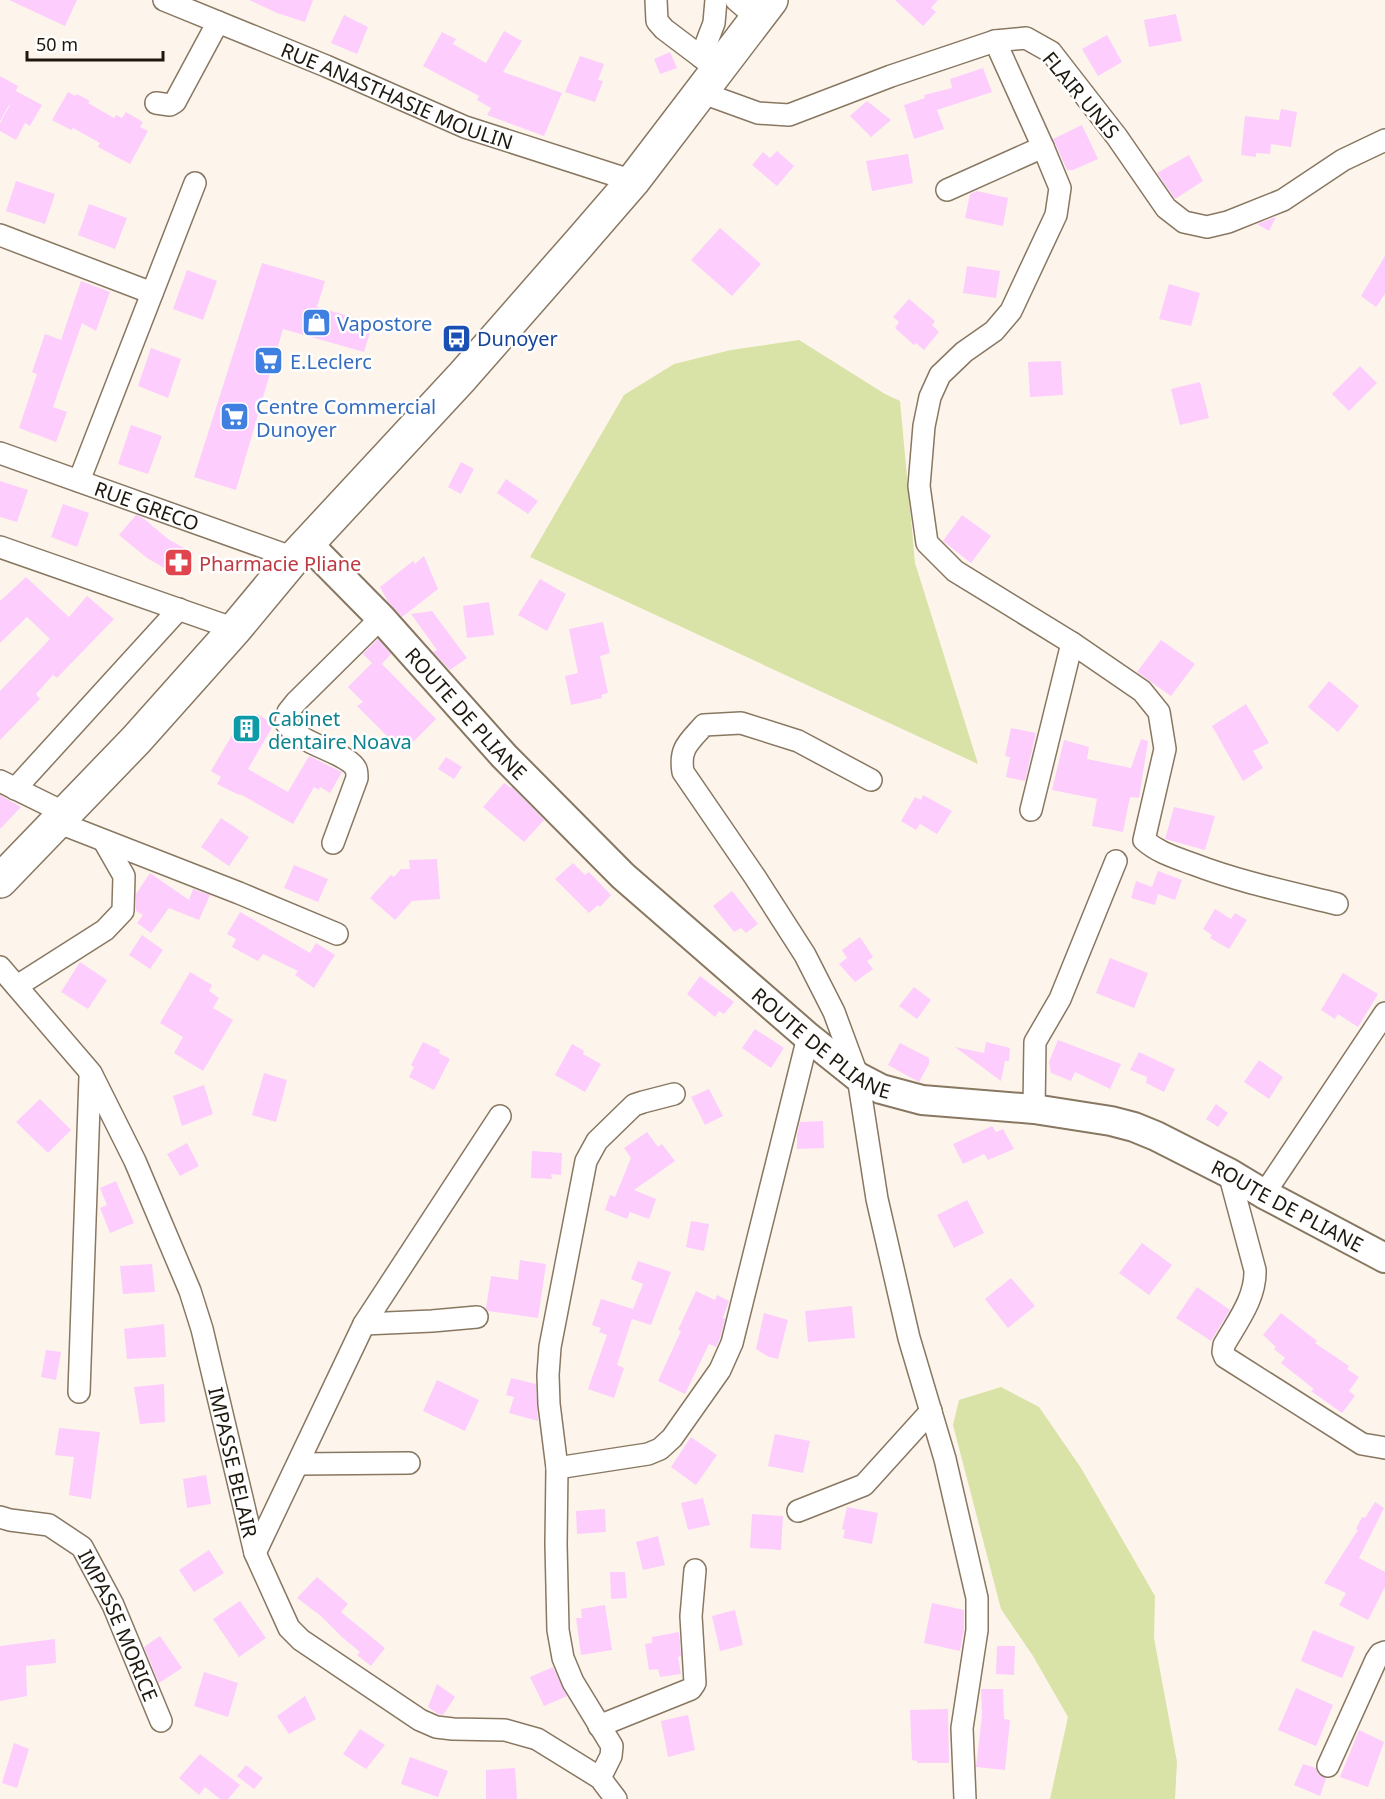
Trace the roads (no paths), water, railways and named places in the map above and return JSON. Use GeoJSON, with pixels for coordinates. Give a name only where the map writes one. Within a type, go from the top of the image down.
{"type":"FeatureCollection","features":[{"type":"Feature","properties":{"kind":"main road"},"geometry":{"type":"LineString","coordinates":[[0,881],[136,740],[301,551],[462,377],[633,181],[706,73],[755,6]]}},
{"type":"Feature","properties":{"kind":"street","name":"RUE ANASTHASIE MOULIN"},"geometry":{"type":"LineString","coordinates":[[164,0],[326,66],[465,127],[633,181]]}},
{"type":"Feature","properties":{"kind":"street","name":"FLAIR UNIS"},"geometry":{"type":"LineString","coordinates":[[656,0],[657,21],[664,29],[706,73],[758,113],[789,115],[891,76],[994,41],[1026,38],[1051,52],[1117,137],[1166,208],[1184,222],[1208,227],[1228,222],[1283,200],[1343,160],[1385,140]]}},
{"type":"Feature","properties":{"kind":"street"},"geometry":{"type":"LineString","coordinates":[[706,73],[716,0]]}},
{"type":"Feature","properties":{"kind":"street"},"geometry":{"type":"LineString","coordinates":[[156,104],[170,105],[175,102],[218,22]]}},
{"type":"Feature","properties":{"kind":"street"},"geometry":{"type":"LineString","coordinates":[[994,41],[1060,188],[1056,215],[1011,311],[994,332],[964,352],[940,375],[930,397],[924,426],[919,486],[927,543],[955,570],[1072,643],[1143,691],[1159,712],[1165,749],[1144,840],[1156,850],[1203,868],[1255,884],[1337,904]]}},
{"type":"Feature","properties":{"kind":"street"},"geometry":{"type":"LineString","coordinates":[[947,190],[1043,147]]}},
{"type":"Feature","properties":{"kind":"street"},"geometry":{"type":"LineString","coordinates":[[79,481],[195,183]]}},
{"type":"Feature","properties":{"kind":"street"},"geometry":{"type":"LineString","coordinates":[[0,235],[152,293]]}},
{"type":"Feature","properties":{"kind":"street","name":"RUE GRECO"},"geometry":{"type":"LineString","coordinates":[[0,453],[79,481],[301,551]]}},
{"type":"Feature","properties":{"kind":"street"},"geometry":{"type":"LineString","coordinates":[[2,551],[235,628]]}},
{"type":"Feature","properties":{"kind":"street","name":"ROUTE DE PLIANE"},"geometry":{"type":"LineString","coordinates":[[301,551],[381,618],[504,756],[623,876],[808,1037],[858,1077],[881,1089],[922,1100],[1034,1109],[1111,1121],[1134,1127],[1229,1173],[1385,1258]]}},
{"type":"Feature","properties":{"kind":"street"},"geometry":{"type":"LineString","coordinates":[[179,609],[8,785],[104,841],[337,934]]}},
{"type":"Feature","properties":{"kind":"street"},"geometry":{"type":"LineString","coordinates":[[333,843],[357,778],[357,769],[350,762],[290,730],[286,723],[288,712],[381,618]]}},
{"type":"Feature","properties":{"kind":"street"},"geometry":{"type":"LineString","coordinates":[[1031,810],[1072,643]]}},
{"type":"Feature","properties":{"kind":"street"},"geometry":{"type":"LineString","coordinates":[[871,780],[798,741],[741,723],[704,725],[684,747],[681,759],[683,772],[755,877],[819,979],[858,1077],[877,1199],[909,1338],[945,1459],[977,1598],[977,1630],[962,1728],[965,1799]]}},
{"type":"Feature","properties":{"kind":"street"},"geometry":{"type":"LineString","coordinates":[[17,986],[105,930],[123,911],[124,876],[104,841]]}},
{"type":"Feature","properties":{"kind":"street"},"geometry":{"type":"LineString","coordinates":[[1034,1109],[1035,1042],[1060,999],[1116,861]]}},
{"type":"Feature","properties":{"kind":"street","name":"IMPASSE BELAIR"},"geometry":{"type":"LineString","coordinates":[[0,967],[91,1073],[135,1161],[190,1291],[202,1329],[255,1553],[289,1628],[301,1640],[420,1720],[436,1727],[453,1730],[505,1730],[537,1739],[600,1778],[616,1799]]}},
{"type":"Feature","properties":{"kind":"street"},"geometry":{"type":"LineString","coordinates":[[1264,1194],[1385,1013]]}},
{"type":"Feature","properties":{"kind":"street"},"geometry":{"type":"LineString","coordinates":[[557,1468],[648,1454],[660,1449],[672,1438],[720,1371],[732,1343],[808,1037]]}},
{"type":"Feature","properties":{"kind":"street"},"geometry":{"type":"LineString","coordinates":[[79,1392],[91,1073]]}},
{"type":"Feature","properties":{"kind":"street"},"geometry":{"type":"LineString","coordinates":[[600,1778],[611,1756],[612,1746],[570,1674],[563,1658],[558,1630],[557,1468],[549,1404],[550,1347],[586,1161],[597,1141],[634,1105],[674,1094]]}},
{"type":"Feature","properties":{"kind":"street"},"geometry":{"type":"LineString","coordinates":[[255,1553],[364,1323],[500,1116]]}},
{"type":"Feature","properties":{"kind":"street"},"geometry":{"type":"LineString","coordinates":[[1229,1173],[1255,1270],[1255,1282],[1252,1295],[1224,1345],[1223,1352],[1226,1357],[1362,1444],[1385,1448]]}},
{"type":"Feature","properties":{"kind":"street"},"geometry":{"type":"LineString","coordinates":[[364,1323],[477,1317]]}},
{"type":"Feature","properties":{"kind":"street"},"geometry":{"type":"LineString","coordinates":[[798,1511],[864,1485],[931,1411]]}},
{"type":"Feature","properties":{"kind":"street"},"geometry":{"type":"LineString","coordinates":[[298,1464],[410,1463]]}},
{"type":"Feature","properties":{"kind":"street","name":"IMPASSE MORICE"},"geometry":{"type":"LineString","coordinates":[[0,1517],[49,1525],[82,1547],[113,1605],[161,1720]]}},
{"type":"Feature","properties":{"kind":"street"},"geometry":{"type":"LineString","coordinates":[[599,1726],[694,1686],[691,1616],[695,1570]]}},
{"type":"Feature","properties":{"kind":"street"},"geometry":{"type":"LineString","coordinates":[[1329,1766],[1376,1660],[1380,1654],[1385,1652]]}},
{"type":"Feature","properties":{"kind":"place","name":"Vapostore"},"geometry":{"type":"Point","coordinates":[316,323]}},
{"type":"Feature","properties":{"kind":"place","name":"Dunoyer"},"geometry":{"type":"Point","coordinates":[456,338]}},
{"type":"Feature","properties":{"kind":"place","name":"E.Leclerc"},"geometry":{"type":"Point","coordinates":[269,361]}},
{"type":"Feature","properties":{"kind":"place","name":"Centre Commercial Dunoyer"},"geometry":{"type":"Point","coordinates":[235,417]}},
{"type":"Feature","properties":{"kind":"place","name":"Pharmacie Pliane"},"geometry":{"type":"Point","coordinates":[178,563]}},
{"type":"Feature","properties":{"kind":"place","name":"Cabinet dentaire Noava"},"geometry":{"type":"Point","coordinates":[247,729]}}]}
